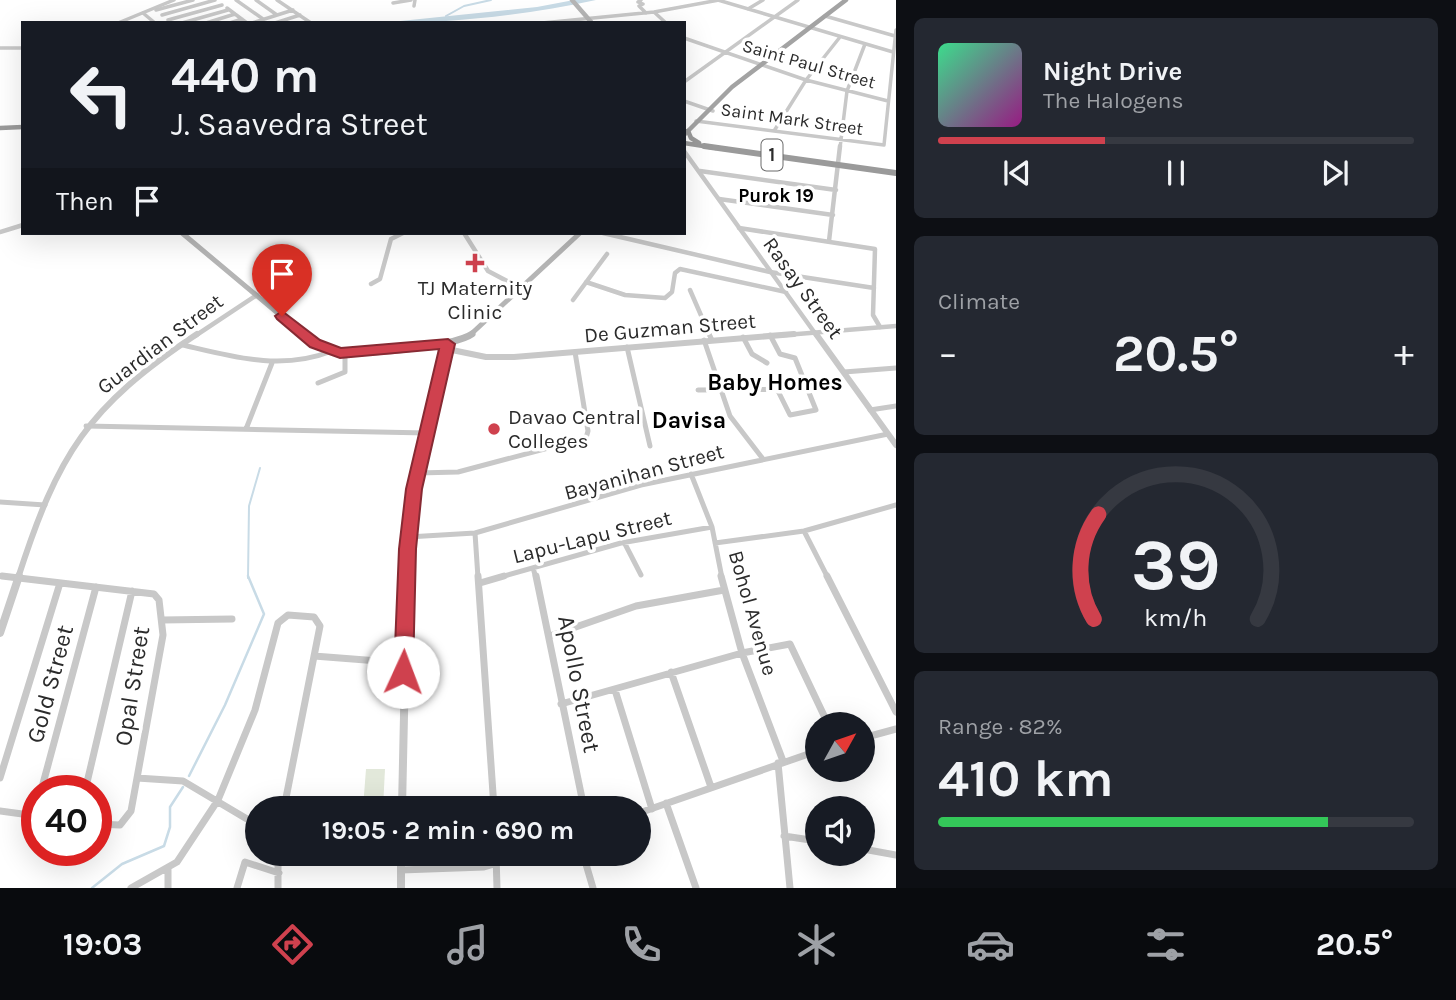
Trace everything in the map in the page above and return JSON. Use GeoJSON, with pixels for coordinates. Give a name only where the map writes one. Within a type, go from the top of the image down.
{"type":"FeatureCollection","features":[{"type":"Feature","properties":{"kind":"highway"},"geometry":{"type":"LineString","coordinates":[[0,128],[21,127]]}},
{"type":"Feature","properties":{"kind":"highway"},"geometry":{"type":"LineString","coordinates":[[691,128],[691,138],[705,146]]}},
{"type":"Feature","properties":{"kind":"highway","name":"1"},"geometry":{"type":"LineString","coordinates":[[686,143],[896,173]]}},
{"type":"Feature","properties":{"kind":"main road"},"geometry":{"type":"LineString","coordinates":[[572,0],[590,21]]}},
{"type":"Feature","properties":{"kind":"main road"},"geometry":{"type":"LineString","coordinates":[[827,17],[846,0]]}},
{"type":"Feature","properties":{"kind":"main road"},"geometry":{"type":"LineString","coordinates":[[691,128],[763,66],[853,0]]}},
{"type":"Feature","properties":{"kind":"main road"},"geometry":{"type":"LineString","coordinates":[[184,235],[311,341],[345,354],[447,346],[475,333],[578,235]]}},
{"type":"Feature","properties":{"kind":"street"},"geometry":{"type":"LineString","coordinates":[[123,21],[178,1],[193,0]]}},
{"type":"Feature","properties":{"kind":"street"},"geometry":{"type":"LineString","coordinates":[[162,15],[215,0],[246,21]]}},
{"type":"Feature","properties":{"kind":"street"},"geometry":{"type":"LineString","coordinates":[[236,0],[263,19]]}},
{"type":"Feature","properties":{"kind":"street"},"geometry":{"type":"LineString","coordinates":[[256,0],[278,15]]}},
{"type":"Feature","properties":{"kind":"street"},"geometry":{"type":"LineString","coordinates":[[277,0],[309,21]]}},
{"type":"Feature","properties":{"kind":"street"},"geometry":{"type":"LineString","coordinates":[[393,3],[413,0],[414,6]]}},
{"type":"Feature","properties":{"kind":"street"},"geometry":{"type":"LineString","coordinates":[[641,0],[638,2],[643,4],[639,7],[646,13]]}},
{"type":"Feature","properties":{"kind":"street"},"geometry":{"type":"LineString","coordinates":[[590,21],[719,0],[894,52]]}},
{"type":"Feature","properties":{"kind":"street"},"geometry":{"type":"LineString","coordinates":[[748,9],[763,0]]}},
{"type":"Feature","properties":{"kind":"street"},"geometry":{"type":"LineString","coordinates":[[686,81],[798,0]]}},
{"type":"Feature","properties":{"kind":"street"},"geometry":{"type":"LineString","coordinates":[[178,1],[206,21]]}},
{"type":"Feature","properties":{"kind":"street"},"geometry":{"type":"LineString","coordinates":[[155,9],[178,1]]}},
{"type":"Feature","properties":{"kind":"street"},"geometry":{"type":"LineString","coordinates":[[155,9],[170,21],[222,5]]}},
{"type":"Feature","properties":{"kind":"street"},"geometry":{"type":"LineString","coordinates":[[189,21],[228,10]]}},
{"type":"Feature","properties":{"kind":"street"},"geometry":{"type":"LineString","coordinates":[[256,21],[292,10]]}},
{"type":"Feature","properties":{"kind":"street"},"geometry":{"type":"LineString","coordinates":[[654,12],[664,21]]}},
{"type":"Feature","properties":{"kind":"street"},"geometry":{"type":"LineString","coordinates":[[144,13],[153,21]]}},
{"type":"Feature","properties":{"kind":"street"},"geometry":{"type":"LineString","coordinates":[[214,21],[235,14]]}},
{"type":"Feature","properties":{"kind":"street"},"geometry":{"type":"LineString","coordinates":[[281,21],[300,15]]}},
{"type":"Feature","properties":{"kind":"street"},"geometry":{"type":"LineString","coordinates":[[622,16],[626,21]]}},
{"type":"Feature","properties":{"kind":"street"},"geometry":{"type":"LineString","coordinates":[[133,17],[137,21]]}},
{"type":"Feature","properties":{"kind":"street"},"geometry":{"type":"LineString","coordinates":[[827,17],[895,36]]}},
{"type":"Feature","properties":{"kind":"street"},"geometry":{"type":"LineString","coordinates":[[236,21],[242,19]]}},
{"type":"Feature","properties":{"kind":"street"},"geometry":{"type":"LineString","coordinates":[[888,101],[896,30]]}},
{"type":"Feature","properties":{"kind":"street"},"geometry":{"type":"LineString","coordinates":[[774,131],[806,80],[840,37]]}},
{"type":"Feature","properties":{"kind":"street","name":"Saint Paul Street"},"geometry":{"type":"LineString","coordinates":[[686,39],[806,80],[888,101]]}},
{"type":"Feature","properties":{"kind":"street"},"geometry":{"type":"LineString","coordinates":[[829,241],[847,91],[865,44]]}},
{"type":"Feature","properties":{"kind":"street"},"geometry":{"type":"LineString","coordinates":[[0,48],[21,48]]}},
{"type":"Feature","properties":{"kind":"street"},"geometry":{"type":"LineString","coordinates":[[686,77],[690,78]]}},
{"type":"Feature","properties":{"kind":"street","name":"Saint Mark Street"},"geometry":{"type":"LineString","coordinates":[[691,128],[774,131],[884,145],[888,101]]}},
{"type":"Feature","properties":{"kind":"street"},"geometry":{"type":"LineString","coordinates":[[686,102],[711,110]]}},
{"type":"Feature","properties":{"kind":"street","name":"Rasay Street"},"geometry":{"type":"LineString","coordinates":[[686,154],[896,445]]}},
{"type":"Feature","properties":{"kind":"street"},"geometry":{"type":"LineString","coordinates":[[700,171],[836,190]]}},
{"type":"Feature","properties":{"kind":"street"},"geometry":{"type":"LineString","coordinates":[[719,199],[833,215]]}},
{"type":"Feature","properties":{"kind":"street"},"geometry":{"type":"LineString","coordinates":[[0,232],[21,226]]}},
{"type":"Feature","properties":{"kind":"street"},"geometry":{"type":"LineString","coordinates":[[739,228],[874,249],[873,315],[880,327]]}},
{"type":"Feature","properties":{"kind":"street"},"geometry":{"type":"LineString","coordinates":[[371,284],[380,279],[391,239],[398,235]]}},
{"type":"Feature","properties":{"kind":"street"},"geometry":{"type":"LineString","coordinates":[[465,235],[488,271],[522,289]]}},
{"type":"Feature","properties":{"kind":"street"},"geometry":{"type":"LineString","coordinates":[[612,235],[770,272],[874,288]]}},
{"type":"Feature","properties":{"kind":"street"},"geometry":{"type":"LineString","coordinates":[[573,300],[607,254]]}},
{"type":"Feature","properties":{"kind":"street"},"geometry":{"type":"LineString","coordinates":[[586,282],[625,295],[664,298],[672,292],[675,273],[680,269],[786,292]]}},
{"type":"Feature","properties":{"kind":"street"},"geometry":{"type":"LineString","coordinates":[[690,290],[712,340]]}},
{"type":"Feature","properties":{"kind":"street","name":"Guardian Street"},"geometry":{"type":"LineString","coordinates":[[0,633],[58,470],[86,426],[114,396],[257,295]]}},
{"type":"Feature","properties":{"kind":"street","name":"De Guzman Street"},"geometry":{"type":"LineString","coordinates":[[447,346],[497,358],[896,326]]}},
{"type":"Feature","properties":{"kind":"street"},"geometry":{"type":"LineString","coordinates":[[770,335],[780,354],[795,358],[816,410],[794,416],[787,412],[776,389]]}},
{"type":"Feature","properties":{"kind":"street"},"geometry":{"type":"LineString","coordinates":[[743,337],[752,354],[767,363]]}},
{"type":"Feature","properties":{"kind":"street"},"geometry":{"type":"LineString","coordinates":[[704,340],[738,430],[763,459]]}},
{"type":"Feature","properties":{"kind":"street"},"geometry":{"type":"LineString","coordinates":[[183,345],[272,363],[314,359],[332,351]]}},
{"type":"Feature","properties":{"kind":"street"},"geometry":{"type":"LineString","coordinates":[[402,796],[408,537],[426,433],[447,346]]}},
{"type":"Feature","properties":{"kind":"street"},"geometry":{"type":"LineString","coordinates":[[627,347],[650,446]]}},
{"type":"Feature","properties":{"kind":"street"},"geometry":{"type":"LineString","coordinates":[[418,473],[458,472],[587,437],[575,352]]}},
{"type":"Feature","properties":{"kind":"street"},"geometry":{"type":"LineString","coordinates":[[318,383],[345,372],[345,354]]}},
{"type":"Feature","properties":{"kind":"street"},"geometry":{"type":"LineString","coordinates":[[246,429],[272,363]]}},
{"type":"Feature","properties":{"kind":"street"},"geometry":{"type":"LineString","coordinates":[[844,372],[896,368]]}},
{"type":"Feature","properties":{"kind":"street"},"geometry":{"type":"LineString","coordinates":[[698,390],[808,389]]}},
{"type":"Feature","properties":{"kind":"street"},"geometry":{"type":"LineString","coordinates":[[870,410],[896,406]]}},
{"type":"Feature","properties":{"kind":"street"},"geometry":{"type":"LineString","coordinates":[[86,426],[426,433]]}},
{"type":"Feature","properties":{"kind":"street","name":"Bayanihan Street"},"geometry":{"type":"LineString","coordinates":[[408,537],[475,533],[525,522],[641,485],[888,433]]}},
{"type":"Feature","properties":{"kind":"street","name":"Bohol Avenue"},"geometry":{"type":"LineString","coordinates":[[691,474],[712,527],[724,590],[742,653],[781,762],[784,836],[790,888]]}},
{"type":"Feature","properties":{"kind":"street"},"geometry":{"type":"LineString","coordinates":[[0,502],[45,505]]}},
{"type":"Feature","properties":{"kind":"street"},"geometry":{"type":"LineString","coordinates":[[715,543],[804,531],[896,505]]}},
{"type":"Feature","properties":{"kind":"street","name":"Lapu-Lapu Street"},"geometry":{"type":"LineString","coordinates":[[480,583],[624,542],[712,527]]}},
{"type":"Feature","properties":{"kind":"street"},"geometry":{"type":"LineString","coordinates":[[804,531],[896,712]]}},
{"type":"Feature","properties":{"kind":"street"},"geometry":{"type":"LineString","coordinates":[[475,533],[493,796]]}},
{"type":"Feature","properties":{"kind":"street"},"geometry":{"type":"LineString","coordinates":[[624,542],[641,575]]}},
{"type":"Feature","properties":{"kind":"street","name":"Apollo Street"},"geometry":{"type":"LineString","coordinates":[[533,568],[550,636],[561,704],[581,796]]}},
{"type":"Feature","properties":{"kind":"street"},"geometry":{"type":"LineString","coordinates":[[0,576],[132,591],[89,775]]}},
{"type":"Feature","properties":{"kind":"street"},"geometry":{"type":"LineString","coordinates":[[0,778],[60,583]]}},
{"type":"Feature","properties":{"kind":"street","name":"Gold Street"},"geometry":{"type":"LineString","coordinates":[[45,775],[96,587]]}},
{"type":"Feature","properties":{"kind":"street"},"geometry":{"type":"LineString","coordinates":[[550,636],[636,606],[724,590]]}},
{"type":"Feature","properties":{"kind":"street","name":"Opal Street"},"geometry":{"type":"LineString","coordinates":[[112,826],[125,821],[131,811],[163,635],[158,597],[132,591]]}},
{"type":"Feature","properties":{"kind":"street"},"geometry":{"type":"LineString","coordinates":[[131,888],[168,869],[185,854],[218,800],[255,710],[278,623],[288,615],[314,617],[320,622],[286,796]]}},
{"type":"Feature","properties":{"kind":"street"},"geometry":{"type":"LineString","coordinates":[[162,620],[232,619]]}},
{"type":"Feature","properties":{"kind":"street"},"geometry":{"type":"LineString","coordinates":[[561,704],[742,653],[790,644],[822,712]]}},
{"type":"Feature","properties":{"kind":"street"},"geometry":{"type":"LineString","coordinates":[[314,656],[404,663]]}},
{"type":"Feature","properties":{"kind":"street"},"geometry":{"type":"LineString","coordinates":[[671,672],[711,787]]}},
{"type":"Feature","properties":{"kind":"street"},"geometry":{"type":"LineString","coordinates":[[615,690],[652,809],[805,755]]}},
{"type":"Feature","properties":{"kind":"street"},"geometry":{"type":"LineString","coordinates":[[875,735],[896,729]]}},
{"type":"Feature","properties":{"kind":"street"},"geometry":{"type":"LineString","coordinates":[[137,778],[183,781],[245,817]]}},
{"type":"Feature","properties":{"kind":"street"},"geometry":{"type":"LineString","coordinates":[[666,803],[696,888]]}},
{"type":"Feature","properties":{"kind":"street"},"geometry":{"type":"LineString","coordinates":[[0,811],[21,812]]}},
{"type":"Feature","properties":{"kind":"street"},"geometry":{"type":"LineString","coordinates":[[784,836],[805,839]]}},
{"type":"Feature","properties":{"kind":"street"},"geometry":{"type":"LineString","coordinates":[[875,851],[896,855]]}},
{"type":"Feature","properties":{"kind":"street"},"geometry":{"type":"LineString","coordinates":[[237,888],[245,862],[279,873]]}},
{"type":"Feature","properties":{"kind":"street"},"geometry":{"type":"LineString","coordinates":[[278,888],[279,866]]}},
{"type":"Feature","properties":{"kind":"street"},"geometry":{"type":"LineString","coordinates":[[401,866],[401,888]]}},
{"type":"Feature","properties":{"kind":"street"},"geometry":{"type":"LineString","coordinates":[[401,870],[477,866]]}},
{"type":"Feature","properties":{"kind":"street"},"geometry":{"type":"LineString","coordinates":[[496,866],[497,888]]}},
{"type":"Feature","properties":{"kind":"street"},"geometry":{"type":"LineString","coordinates":[[587,866],[593,888]]}},
{"type":"Feature","properties":{"kind":"street"},"geometry":{"type":"LineString","coordinates":[[168,869],[168,888]]}},
{"type":"Feature","properties":{"kind":"shaded area"},"geometry":{"type":"Polygon","coordinates":[[[366,769],[385,769],[384,796],[364,796],[366,769]]]}},
{"type":"Feature","properties":{"kind":"water"},"geometry":{"type":"Polygon","coordinates":[[[574,0],[596,0],[490,17],[400,21],[537,7],[574,0]]]}},
{"type":"Feature","properties":{"kind":"waterway"},"geometry":{"type":"LineString","coordinates":[[446,16],[464,6],[491,0]]}},
{"type":"Feature","properties":{"kind":"waterway"},"geometry":{"type":"LineString","coordinates":[[248,576],[249,506],[260,468]]}},
{"type":"Feature","properties":{"kind":"waterway"},"geometry":{"type":"LineString","coordinates":[[189,776],[225,705],[264,614],[248,576]]}},
{"type":"Feature","properties":{"kind":"waterway"},"geometry":{"type":"LineString","coordinates":[[92,888],[122,864],[164,846],[170,827],[170,807],[183,787]]}},
{"type":"Feature","properties":{"kind":"place","name":"TJ Maternity Clinic"},"geometry":{"type":"Point","coordinates":[475,263]}},
{"type":"Feature","properties":{"kind":"place","name":"Davao Central Colleges"},"geometry":{"type":"Point","coordinates":[494,429]}},
{"type":"Feature","properties":{"kind":"district","name":"Purok 19"},"geometry":{"type":"Point","coordinates":[776,196]}},
{"type":"Feature","properties":{"kind":"district","name":"Baby Homes"},"geometry":{"type":"Point","coordinates":[775,382]}},
{"type":"Feature","properties":{"kind":"district","name":"Davisa"},"geometry":{"type":"Point","coordinates":[689,420]}},
{"type":"Feature","properties":{"kind":"route"},"geometry":{"type":"LineString","coordinates":[[282,316],[315,344],[340,353],[448,344],[414,489],[408,537],[403,672]]}}]}
